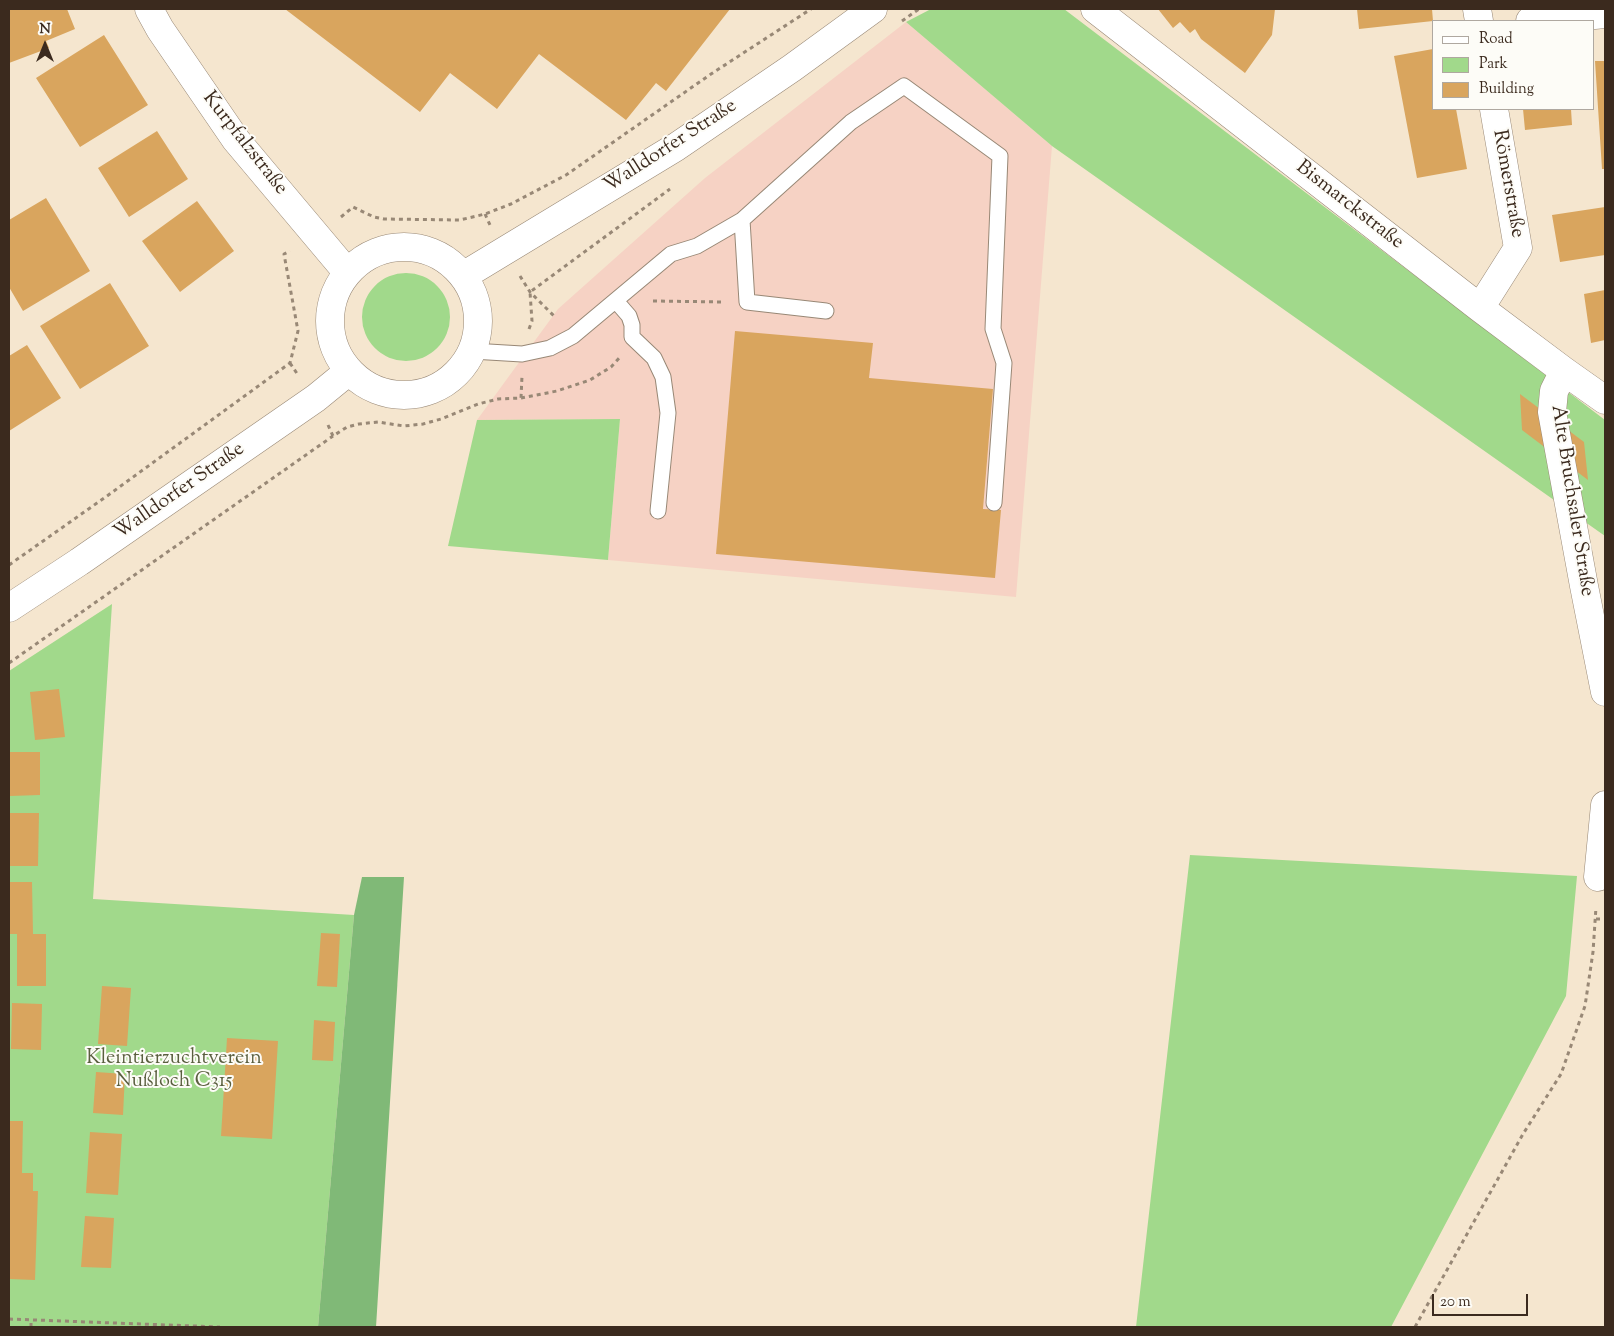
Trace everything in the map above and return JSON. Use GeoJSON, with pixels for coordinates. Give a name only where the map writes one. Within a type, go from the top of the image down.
{"type":"FeatureCollection","features":[{"type":"Feature","properties":{"kind":"street","name":"Kurpfalzstraße"},"geometry":{"type":"LineString","coordinates":[[149,9],[160,29],[236,140],[347,272]]}},
{"type":"Feature","properties":{"kind":"street","name":"Walldorfer Straße"},"geometry":{"type":"LineString","coordinates":[[463,276],[676,147],[792,68],[873,9]]}},
{"type":"Feature","properties":{"kind":"street","name":"Bismarckstraße"},"geometry":{"type":"LineString","coordinates":[[1095,9],[1480,308],[1564,372],[1605,400]]}},
{"type":"Feature","properties":{"kind":"street"},"geometry":{"type":"LineString","coordinates":[[1541,20],[1605,14]]}},
{"type":"Feature","properties":{"kind":"street","name":"Römerstraße"},"geometry":{"type":"LineString","coordinates":[[1480,308],[1518,248],[1494,110]]}},
{"type":"Feature","properties":{"kind":"street"},"geometry":{"type":"LineString","coordinates":[[406,246],[423,249],[438,255],[452,264],[463,276],[471,289],[476,304],[477,336],[465,364],[455,375],[443,384],[430,390],[416,394],[401,395],[386,394],[372,389],[349,372],[333,345],[329,330],[329,314],[332,299],[338,285],[347,272],[360,261],[374,253],[406,246]]}},
{"type":"Feature","properties":{"kind":"street","name":"Walldorfer Straße"},"geometry":{"type":"LineString","coordinates":[[9,608],[316,398],[349,372]]}},
{"type":"Feature","properties":{"kind":"street","name":"Alte Bruchsaler Straße"},"geometry":{"type":"LineString","coordinates":[[1564,372],[1554,391],[1552,412],[1605,692]]}},
{"type":"Feature","properties":{"kind":"street"},"geometry":{"type":"LineString","coordinates":[[1598,877],[1605,805]]}},
{"type":"Feature","properties":{"kind":"lane"},"geometry":{"type":"LineString","coordinates":[[472,351],[522,354],[550,348],[573,336],[671,254],[697,246],[742,220],[851,122],[904,86],[1000,156],[993,329],[1004,363],[994,504]]}},
{"type":"Feature","properties":{"kind":"lane"},"geometry":{"type":"LineString","coordinates":[[742,220],[747,302],[826,311]]}},
{"type":"Feature","properties":{"kind":"lane"},"geometry":{"type":"LineString","coordinates":[[616,301],[629,316],[632,325],[632,337],[654,358],[663,377],[668,413],[658,511]]}},
{"type":"Feature","properties":{"kind":"path"},"geometry":{"type":"LineString","coordinates":[[9,565],[290,364],[298,331],[284,254],[318,236],[353,207],[374,217],[384,219],[412,218],[448,221],[471,218],[511,204],[566,175],[711,74],[811,9]]}},
{"type":"Feature","properties":{"kind":"path"},"geometry":{"type":"LineString","coordinates":[[895,26],[919,9]]}},
{"type":"Feature","properties":{"kind":"path"},"geometry":{"type":"LineString","coordinates":[[530,292],[672,187]]}},
{"type":"Feature","properties":{"kind":"path"},"geometry":{"type":"LineString","coordinates":[[530,292],[573,336]]}},
{"type":"Feature","properties":{"kind":"path"},"geometry":{"type":"LineString","coordinates":[[521,398],[522,354],[532,321],[530,292]]}},
{"type":"Feature","properties":{"kind":"path"},"geometry":{"type":"LineString","coordinates":[[616,301],[747,302]]}},
{"type":"Feature","properties":{"kind":"path"},"geometry":{"type":"LineString","coordinates":[[9,663],[347,427],[378,422],[404,426],[423,424],[478,404],[498,399],[521,398],[557,391],[590,380],[611,367],[628,350],[632,337]]}},
{"type":"Feature","properties":{"kind":"path"},"geometry":{"type":"LineString","coordinates":[[290,364],[316,398],[332,436]]}},
{"type":"Feature","properties":{"kind":"path"},"geometry":{"type":"LineString","coordinates":[[1415,1327],[1523,1134],[1560,1074],[1585,1006],[1594,952],[1598,877]]}},
{"type":"Feature","properties":{"kind":"path"},"geometry":{"type":"LineString","coordinates":[[1596,919],[1605,919]]}},
{"type":"Feature","properties":{"kind":"path"},"geometry":{"type":"LineString","coordinates":[[9,1319],[220,1327]]}},
{"type":"Feature","properties":{"kind":"path"},"geometry":{"type":"LineString","coordinates":[[31,1320],[31,1327]]}},
{"type":"Feature","properties":{"kind":"shaded area"},"geometry":{"type":"Polygon","coordinates":[[[906,22],[1052,146],[1016,597],[608,560],[620,419],[477,420],[558,309],[705,178],[906,22]]]}},
{"type":"Feature","properties":{"kind":"green space"},"geometry":{"type":"Polygon","coordinates":[[[931,9],[1064,9],[1605,420],[1605,536],[1052,146],[906,22],[931,9]]]}},
{"type":"Feature","properties":{"kind":"green space"},"geometry":{"type":"Polygon","coordinates":[[[406,273],[423,277],[437,286],[446,300],[450,317],[446,334],[437,348],[423,357],[406,361],[389,357],[375,348],[366,334],[362,317],[366,300],[375,286],[389,277],[406,273]]]}},
{"type":"Feature","properties":{"kind":"green space"},"geometry":{"type":"Polygon","coordinates":[[[620,419],[608,560],[448,546],[477,420],[620,419]]]}},
{"type":"Feature","properties":{"kind":"green space","name":"Kleintierzuchtverein Nußloch C315"},"geometry":{"type":"Polygon","coordinates":[[[112,604],[93,899],[354,915],[318,1327],[9,1327],[9,671],[112,604]]]}},
{"type":"Feature","properties":{"kind":"green space"},"geometry":{"type":"Polygon","coordinates":[[[1190,855],[1577,876],[1566,996],[1391,1327],[1136,1327],[1190,855]]]}},
{"type":"Feature","properties":{"kind":"green space"},"geometry":{"type":"Polygon","coordinates":[[[362,877],[404,877],[376,1327],[318,1327],[354,915],[362,877]]]}},
{"type":"Feature","properties":{"kind":"building"},"geometry":{"type":"Polygon","coordinates":[[[9,9],[67,9],[75,29],[46,41],[49,48],[9,63],[9,9]]]}},
{"type":"Feature","properties":{"kind":"building"},"geometry":{"type":"Polygon","coordinates":[[[285,9],[730,9],[666,91],[656,83],[626,120],[539,54],[497,109],[450,73],[420,112],[285,9]]]}},
{"type":"Feature","properties":{"kind":"building"},"geometry":{"type":"Polygon","coordinates":[[[1158,9],[1275,9],[1272,35],[1245,73],[1201,39],[1195,29],[1190,33],[1180,22],[1173,28],[1158,9]]]}},
{"type":"Feature","properties":{"kind":"building"},"geometry":{"type":"Polygon","coordinates":[[[1357,9],[1432,9],[1432,21],[1359,29],[1357,9]]]}},
{"type":"Feature","properties":{"kind":"building"},"geometry":{"type":"Polygon","coordinates":[[[104,35],[148,105],[80,147],[36,78],[104,35]]]}},
{"type":"Feature","properties":{"kind":"building"},"geometry":{"type":"Polygon","coordinates":[[[1432,49],[1432,110],[1456,110],[1467,169],[1417,178],[1394,56],[1432,49]]]}},
{"type":"Feature","properties":{"kind":"building"},"geometry":{"type":"Polygon","coordinates":[[[1595,61],[1605,61],[1605,169],[1602,169],[1595,61]]]}},
{"type":"Feature","properties":{"kind":"building"},"geometry":{"type":"Polygon","coordinates":[[[1523,110],[1571,110],[1572,125],[1525,130],[1523,110]]]}},
{"type":"Feature","properties":{"kind":"building"},"geometry":{"type":"Polygon","coordinates":[[[157,131],[188,179],[129,217],[98,168],[157,131]]]}},
{"type":"Feature","properties":{"kind":"building"},"geometry":{"type":"Polygon","coordinates":[[[46,198],[90,271],[23,311],[9,287],[9,220],[46,198]]]}},
{"type":"Feature","properties":{"kind":"building"},"geometry":{"type":"Polygon","coordinates":[[[197,201],[234,251],[180,292],[142,241],[197,201]]]}},
{"type":"Feature","properties":{"kind":"building"},"geometry":{"type":"Polygon","coordinates":[[[1605,207],[1605,255],[1560,262],[1552,215],[1605,207]]]}},
{"type":"Feature","properties":{"kind":"building"},"geometry":{"type":"Polygon","coordinates":[[[110,283],[149,346],[80,389],[40,326],[110,283]]]}},
{"type":"Feature","properties":{"kind":"building"},"geometry":{"type":"Polygon","coordinates":[[[1605,290],[1605,340],[1591,343],[1584,294],[1605,290]]]}},
{"type":"Feature","properties":{"kind":"building"},"geometry":{"type":"Polygon","coordinates":[[[735,331],[873,343],[869,378],[993,389],[983,509],[1001,510],[995,578],[716,554],[735,331]]]}},
{"type":"Feature","properties":{"kind":"building"},"geometry":{"type":"Polygon","coordinates":[[[27,345],[61,398],[9,431],[9,356],[27,345]]]}},
{"type":"Feature","properties":{"kind":"building"},"geometry":{"type":"Polygon","coordinates":[[[1520,394],[1584,442],[1588,480],[1522,430],[1520,394]]]}},
{"type":"Feature","properties":{"kind":"building"},"geometry":{"type":"Polygon","coordinates":[[[59,689],[65,737],[35,740],[30,692],[59,689]]]}},
{"type":"Feature","properties":{"kind":"building"},"geometry":{"type":"Polygon","coordinates":[[[10,752],[40,752],[40,795],[10,796],[10,752]]]}},
{"type":"Feature","properties":{"kind":"building"},"geometry":{"type":"Polygon","coordinates":[[[9,813],[39,813],[38,866],[9,866],[9,813]]]}},
{"type":"Feature","properties":{"kind":"building"},"geometry":{"type":"Polygon","coordinates":[[[9,882],[32,882],[33,934],[46,934],[46,986],[17,986],[17,934],[9,934],[9,882]]]}},
{"type":"Feature","properties":{"kind":"building"},"geometry":{"type":"Polygon","coordinates":[[[321,933],[340,934],[337,987],[317,986],[321,933]]]}},
{"type":"Feature","properties":{"kind":"building"},"geometry":{"type":"Polygon","coordinates":[[[102,986],[131,988],[127,1046],[98,1044],[102,986]]]}},
{"type":"Feature","properties":{"kind":"building"},"geometry":{"type":"Polygon","coordinates":[[[12,1003],[42,1004],[41,1050],[11,1049],[12,1003]]]}},
{"type":"Feature","properties":{"kind":"building"},"geometry":{"type":"Polygon","coordinates":[[[314,1020],[335,1022],[333,1061],[312,1060],[314,1020]]]}},
{"type":"Feature","properties":{"kind":"building"},"geometry":{"type":"Polygon","coordinates":[[[227,1038],[278,1041],[272,1139],[221,1136],[227,1038]]]}},
{"type":"Feature","properties":{"kind":"building"},"geometry":{"type":"Polygon","coordinates":[[[96,1072],[125,1074],[123,1115],[93,1113],[96,1072]]]}},
{"type":"Feature","properties":{"kind":"building"},"geometry":{"type":"Polygon","coordinates":[[[9,1121],[23,1121],[22,1173],[33,1173],[33,1191],[38,1191],[35,1280],[9,1279],[9,1121]]]}},
{"type":"Feature","properties":{"kind":"building"},"geometry":{"type":"Polygon","coordinates":[[[90,1132],[122,1134],[118,1195],[86,1193],[90,1132]]]}},
{"type":"Feature","properties":{"kind":"building"},"geometry":{"type":"Polygon","coordinates":[[[85,1216],[114,1218],[111,1268],[81,1267],[85,1216]]]}}]}
